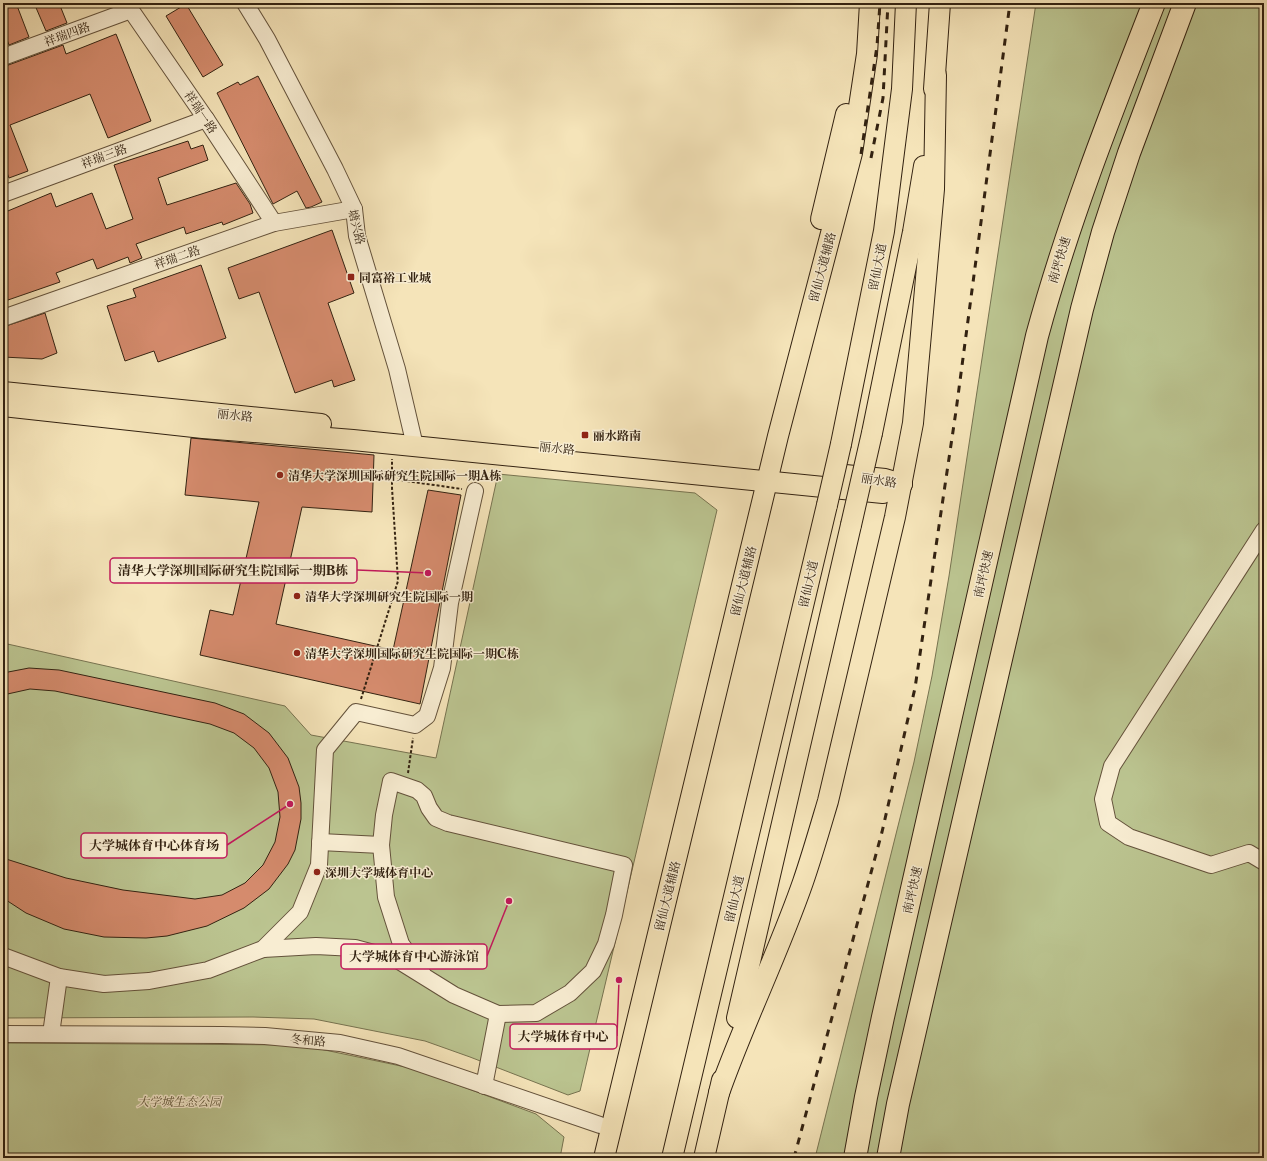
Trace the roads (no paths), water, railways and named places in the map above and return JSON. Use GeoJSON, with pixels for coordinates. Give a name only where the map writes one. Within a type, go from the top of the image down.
{"type":"FeatureCollection","features":[{"type":"Feature","properties":{"kind":"highway","name":"南坪快速"},"geometry":{"type":"LineString","coordinates":[[855,1158],[878,1039],[1037,336],[1055,269],[1076,207],[1154,3]]}},
{"type":"Feature","properties":{"kind":"highway"},"geometry":{"type":"LineString","coordinates":[[888,1158],[910,1052],[1082,309],[1103,232],[1129,153],[1185,3]]}},
{"type":"Feature","properties":{"kind":"main road","name":"留仙大道辅路"},"geometry":{"type":"LineString","coordinates":[[607,1154],[763,475],[768,434],[844,121],[854,61],[859,3]]}},
{"type":"Feature","properties":{"kind":"main road","name":"留仙大道辅路"},"geometry":{"type":"LineString","coordinates":[[592,1158],[763,475],[852,153],[867,54],[870,3]]}},
{"type":"Feature","properties":{"kind":"main road","name":"留仙大道"},"geometry":{"type":"LineString","coordinates":[[672,1158],[841,444],[884,231],[902,89],[906,3]]}},
{"type":"Feature","properties":{"kind":"main road"},"geometry":{"type":"LineString","coordinates":[[719,1093],[743,1026],[803,883],[817,840],[828,801],[902,484],[916,398],[933,197],[936,75],[940,3]]}},
{"type":"Feature","properties":{"kind":"main road"},"geometry":{"type":"LineString","coordinates":[[704,1158],[872,434],[913,232],[936,75]]}},
{"type":"Feature","properties":{"kind":"main road","name":"丽水路"},"geometry":{"type":"LineString","coordinates":[[3,392],[413,440],[763,475],[883,493],[902,484]]}},
{"type":"Feature","properties":{"kind":"main road","name":"丽水路"},"geometry":{"type":"LineString","coordinates":[[3,406],[203,428],[393,444],[413,440]]}},
{"type":"Feature","properties":{"kind":"main road"},"geometry":{"type":"LineString","coordinates":[[600,1125],[607,1154]]}},
{"type":"Feature","properties":{"kind":"street","name":"塘兴路"},"geometry":{"type":"LineString","coordinates":[[245,3],[336,170],[354,209],[358,236],[397,369],[413,440]]}},
{"type":"Feature","properties":{"kind":"street","name":"祥瑞四路"},"geometry":{"type":"LineString","coordinates":[[3,58],[129,7]]}},
{"type":"Feature","properties":{"kind":"street","name":"祥瑞一路"},"geometry":{"type":"LineString","coordinates":[[129,7],[206,118],[274,223]]}},
{"type":"Feature","properties":{"kind":"street","name":"祥瑞三路"},"geometry":{"type":"LineString","coordinates":[[3,194],[206,118]]}},
{"type":"Feature","properties":{"kind":"street","name":"祥瑞二路"},"geometry":{"type":"LineString","coordinates":[[3,318],[274,223],[354,209]]}},
{"type":"Feature","properties":{"kind":"street"},"geometry":{"type":"LineString","coordinates":[[263,949],[300,912],[319,865],[325,750],[356,712],[415,725],[427,716],[442,668],[450,603],[475,491]]}},
{"type":"Feature","properties":{"kind":"street"},"geometry":{"type":"LineString","coordinates":[[1264,530],[1112,766],[1103,799],[1108,823],[1129,838],[1211,865],[1249,853],[1264,862]]}},
{"type":"Feature","properties":{"kind":"street"},"geometry":{"type":"LineString","coordinates":[[3,956],[59,977],[104,984],[149,981],[208,970],[263,949],[316,946],[355,948],[396,960],[454,995],[498,1014],[536,1013],[570,993],[593,971],[606,944],[614,915],[624,865],[448,823],[436,818],[429,808],[424,796],[406,784],[391,781],[384,815],[381,845],[386,897],[401,944],[424,976]]}},
{"type":"Feature","properties":{"kind":"street"},"geometry":{"type":"LineString","coordinates":[[320,842],[381,845]]}},
{"type":"Feature","properties":{"kind":"street"},"geometry":{"type":"LineString","coordinates":[[51,1034],[59,977]]}},
{"type":"Feature","properties":{"kind":"street"},"geometry":{"type":"LineString","coordinates":[[484,1086],[498,1014]]}},
{"type":"Feature","properties":{"kind":"street","name":"冬和路"},"geometry":{"type":"LineString","coordinates":[[3,1034],[230,1035],[340,1043],[398,1056],[600,1125]]}},
{"type":"Feature","properties":{"kind":"railway"},"geometry":{"type":"LineString","coordinates":[[861,154],[877,46],[880,3]]}},
{"type":"Feature","properties":{"kind":"railway"},"geometry":{"type":"LineString","coordinates":[[871,158],[883,98],[888,3]]}},
{"type":"Feature","properties":{"kind":"railway"},"geometry":{"type":"LineString","coordinates":[[794,1158],[882,832],[915,688],[956,411],[1010,3]]}},
{"type":"Feature","properties":{"kind":"place","name":"同富裕工业城"},"geometry":{"type":"Point","coordinates":[351,277]}},
{"type":"Feature","properties":{"kind":"place","name":"丽水路南"},"geometry":{"type":"Point","coordinates":[585,435]}},
{"type":"Feature","properties":{"kind":"place","name":"清华大学深圳国际研究生院国际一期A栋"},"geometry":{"type":"Point","coordinates":[280,475]}},
{"type":"Feature","properties":{"kind":"place","name":"清华大学深圳国际研究生院国际一期B栋"},"geometry":{"type":"Point","coordinates":[428,573]}},
{"type":"Feature","properties":{"kind":"place","name":"清华大学深圳研究生院国际一期"},"geometry":{"type":"Point","coordinates":[297,596]}},
{"type":"Feature","properties":{"kind":"place","name":"清华大学深圳国际研究生院国际一期C栋"},"geometry":{"type":"Point","coordinates":[297,653]}},
{"type":"Feature","properties":{"kind":"place","name":"大学城体育中心体育场"},"geometry":{"type":"Point","coordinates":[290,804]}},
{"type":"Feature","properties":{"kind":"place","name":"深圳大学城体育中心"},"geometry":{"type":"Point","coordinates":[317,872]}},
{"type":"Feature","properties":{"kind":"place","name":"大学城体育中心游泳馆"},"geometry":{"type":"Point","coordinates":[509,901]}},
{"type":"Feature","properties":{"kind":"place","name":"大学城体育中心"},"geometry":{"type":"Point","coordinates":[619,980]}},
{"type":"Feature","properties":{"kind":"park label","name":"大学城生态公园"},"geometry":{"type":"Point","coordinates":[179,1101]}}]}
